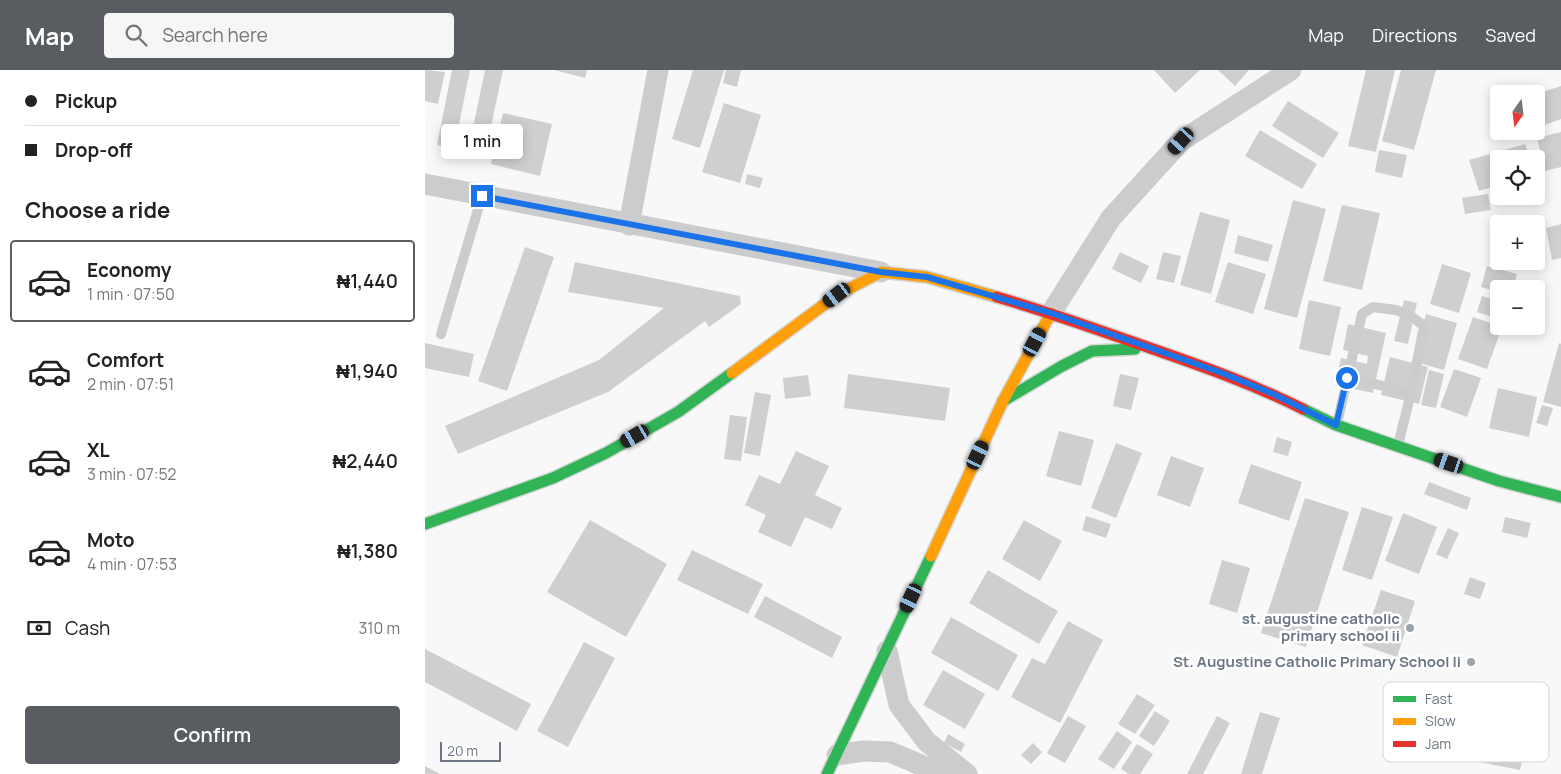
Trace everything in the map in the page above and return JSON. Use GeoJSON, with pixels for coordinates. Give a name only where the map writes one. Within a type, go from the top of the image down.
{"type":"FeatureCollection","features":[{"type":"Feature","properties":{"kind":"main road"},"geometry":{"type":"LineString","coordinates":[[425,524],[553,478],[606,452],[677,412],[766,349],[837,295],[881,272],[927,277],[1051,313],[1222,373],[1271,393],[1336,425],[1499,481],[1561,497]]}},
{"type":"Feature","properties":{"kind":"main road"},"geometry":{"type":"LineString","coordinates":[[827,774],[887,652],[1003,401],[1051,313]]}},
{"type":"Feature","properties":{"kind":"main road"},"geometry":{"type":"LineString","coordinates":[[1003,401],[1062,366],[1092,351],[1147,348]]}},
{"type":"Feature","properties":{"kind":"street"},"geometry":{"type":"LineString","coordinates":[[629,225],[658,70]]}},
{"type":"Feature","properties":{"kind":"street"},"geometry":{"type":"LineString","coordinates":[[1051,313],[1111,218],[1181,141],[1291,70]]}},
{"type":"Feature","properties":{"kind":"street"},"geometry":{"type":"LineString","coordinates":[[425,184],[629,225],[881,272]]}},
{"type":"Feature","properties":{"kind":"street"},"geometry":{"type":"LineString","coordinates":[[887,652],[899,705],[927,742],[967,774]]}},
{"type":"Feature","properties":{"kind":"street"},"geometry":{"type":"LineString","coordinates":[[837,755],[864,750],[890,752],[943,774]]}},
{"type":"Feature","properties":{"kind":"lane"},"geometry":{"type":"LineString","coordinates":[[441,334],[482,196]]}},
{"type":"Feature","properties":{"kind":"lane"},"geometry":{"type":"LineString","coordinates":[[1336,425],[1362,314],[1373,307],[1396,310],[1411,316],[1423,326],[1411,394],[1398,446]]}},
{"type":"Feature","properties":{"kind":"lane"},"geometry":{"type":"LineString","coordinates":[[1347,378],[1411,394]]}},
{"type":"Feature","properties":{"kind":"building"},"geometry":{"type":"Polygon","coordinates":[[[425,70],[445,72],[438,104],[425,101],[425,70]]]}},
{"type":"Feature","properties":{"kind":"building"},"geometry":{"type":"Polygon","coordinates":[[[452,70],[470,70],[454,149],[437,145],[452,70]]]}},
{"type":"Feature","properties":{"kind":"building"},"geometry":{"type":"Polygon","coordinates":[[[485,70],[503,70],[486,150],[469,147],[485,70]]]}},
{"type":"Feature","properties":{"kind":"building"},"geometry":{"type":"Polygon","coordinates":[[[554,70],[587,70],[585,78],[554,70]]]}},
{"type":"Feature","properties":{"kind":"building"},"geometry":{"type":"Polygon","coordinates":[[[693,70],[724,70],[700,148],[672,139],[693,70]]]}},
{"type":"Feature","properties":{"kind":"building"},"geometry":{"type":"Polygon","coordinates":[[[726,70],[741,70],[737,87],[723,83],[726,70]]]}},
{"type":"Feature","properties":{"kind":"building"},"geometry":{"type":"Polygon","coordinates":[[[1154,70],[1200,70],[1175,93],[1154,70]]]}},
{"type":"Feature","properties":{"kind":"building"},"geometry":{"type":"Polygon","coordinates":[[[1218,70],[1249,70],[1235,86],[1218,70]]]}},
{"type":"Feature","properties":{"kind":"building"},"geometry":{"type":"Polygon","coordinates":[[[1366,70],[1395,70],[1376,152],[1348,146],[1366,70]]]}},
{"type":"Feature","properties":{"kind":"building"},"geometry":{"type":"Polygon","coordinates":[[[1401,70],[1436,70],[1414,150],[1382,141],[1401,70]]]}},
{"type":"Feature","properties":{"kind":"building"},"geometry":{"type":"Polygon","coordinates":[[[1561,86],[1561,119],[1545,125],[1545,91],[1561,86]]]}},
{"type":"Feature","properties":{"kind":"building"},"geometry":{"type":"Polygon","coordinates":[[[1288,101],[1339,133],[1323,158],[1272,126],[1288,101]]]}},
{"type":"Feature","properties":{"kind":"building"},"geometry":{"type":"Polygon","coordinates":[[[724,103],[761,115],[740,183],[702,172],[724,103]]]}},
{"type":"Feature","properties":{"kind":"building"},"geometry":{"type":"Polygon","coordinates":[[[503,113],[552,124],[540,176],[491,164],[503,113]]]}},
{"type":"Feature","properties":{"kind":"building"},"geometry":{"type":"Polygon","coordinates":[[[1260,130],[1317,164],[1302,189],[1245,156],[1260,130]]]}},
{"type":"Feature","properties":{"kind":"building"},"geometry":{"type":"Polygon","coordinates":[[[1561,132],[1561,167],[1545,171],[1545,150],[1540,150],[1537,140],[1545,140],[1545,136],[1561,132]]]}},
{"type":"Feature","properties":{"kind":"building"},"geometry":{"type":"Polygon","coordinates":[[[1525,144],[1527,150],[1504,150],[1525,144]]]}},
{"type":"Feature","properties":{"kind":"building"},"geometry":{"type":"Polygon","coordinates":[[[1379,150],[1407,155],[1402,178],[1375,172],[1379,150]]]}},
{"type":"Feature","properties":{"kind":"building"},"geometry":{"type":"Polygon","coordinates":[[[1490,154],[1490,188],[1479,191],[1469,160],[1490,154]]]}},
{"type":"Feature","properties":{"kind":"building"},"geometry":{"type":"Polygon","coordinates":[[[747,174],[763,178],[760,188],[745,184],[747,174]]]}},
{"type":"Feature","properties":{"kind":"building"},"geometry":{"type":"Polygon","coordinates":[[[1488,194],[1491,210],[1465,214],[1462,198],[1488,194]]]}},
{"type":"Feature","properties":{"kind":"building"},"geometry":{"type":"Polygon","coordinates":[[[1293,200],[1326,209],[1297,318],[1264,309],[1293,200]]]}},
{"type":"Feature","properties":{"kind":"building"},"geometry":{"type":"Polygon","coordinates":[[[1342,205],[1380,213],[1362,290],[1323,281],[1342,205]]]}},
{"type":"Feature","properties":{"kind":"building"},"geometry":{"type":"Polygon","coordinates":[[[1200,212],[1230,220],[1211,294],[1180,285],[1200,212]]]}},
{"type":"Feature","properties":{"kind":"building"},"geometry":{"type":"Polygon","coordinates":[[[1561,224],[1561,258],[1552,260],[1546,228],[1561,224]]]}},
{"type":"Feature","properties":{"kind":"building"},"geometry":{"type":"Polygon","coordinates":[[[1238,235],[1273,245],[1268,262],[1234,253],[1238,235]]]}},
{"type":"Feature","properties":{"kind":"building"},"geometry":{"type":"Polygon","coordinates":[[[525,247],[554,257],[507,391],[478,381],[525,247]]]}},
{"type":"Feature","properties":{"kind":"building"},"geometry":{"type":"Polygon","coordinates":[[[1120,252],[1149,266],[1141,283],[1112,269],[1120,252]]]}},
{"type":"Feature","properties":{"kind":"building"},"geometry":{"type":"Polygon","coordinates":[[[1163,252],[1181,256],[1174,283],[1156,279],[1163,252]]]}},
{"type":"Feature","properties":{"kind":"building"},"geometry":{"type":"Polygon","coordinates":[[[575,262],[740,296],[741,304],[709,327],[705,321],[608,392],[458,454],[445,426],[599,360],[664,308],[568,292],[575,262]]]}},
{"type":"Feature","properties":{"kind":"building"},"geometry":{"type":"Polygon","coordinates":[[[1228,262],[1266,274],[1253,314],[1215,302],[1228,262]]]}},
{"type":"Feature","properties":{"kind":"building"},"geometry":{"type":"Polygon","coordinates":[[[1442,264],[1471,273],[1459,313],[1430,304],[1442,264]]]}},
{"type":"Feature","properties":{"kind":"building"},"geometry":{"type":"Polygon","coordinates":[[[1487,266],[1490,267],[1490,270],[1502,270],[1517,274],[1515,280],[1490,280],[1490,290],[1481,287],[1487,266]]]}},
{"type":"Feature","properties":{"kind":"building"},"geometry":{"type":"Polygon","coordinates":[[[1482,296],[1490,298],[1490,316],[1477,312],[1482,296]]]}},
{"type":"Feature","properties":{"kind":"building"},"geometry":{"type":"Polygon","coordinates":[[[1309,300],[1341,307],[1330,356],[1299,349],[1309,300]]]}},
{"type":"Feature","properties":{"kind":"building"},"geometry":{"type":"Polygon","coordinates":[[[1404,300],[1417,303],[1408,344],[1394,341],[1404,300]]]}},
{"type":"Feature","properties":{"kind":"building"},"geometry":{"type":"Polygon","coordinates":[[[1426,314],[1457,323],[1444,370],[1412,361],[1426,314]]]}},
{"type":"Feature","properties":{"kind":"building"},"geometry":{"type":"Polygon","coordinates":[[[1473,317],[1490,323],[1490,335],[1499,335],[1487,369],[1458,359],[1473,317]]]}},
{"type":"Feature","properties":{"kind":"building"},"geometry":{"type":"Polygon","coordinates":[[[1348,324],[1386,333],[1373,393],[1335,385],[1341,358],[1367,364],[1368,356],[1343,350],[1348,324]]]}},
{"type":"Feature","properties":{"kind":"building"},"geometry":{"type":"Polygon","coordinates":[[[425,343],[474,354],[469,377],[425,368],[425,343]]]}},
{"type":"Feature","properties":{"kind":"building"},"geometry":{"type":"Polygon","coordinates":[[[1559,343],[1561,344],[1561,407],[1543,402],[1559,343]]]}},
{"type":"Feature","properties":{"kind":"building"},"geometry":{"type":"Polygon","coordinates":[[[1390,357],[1428,367],[1419,404],[1381,395],[1390,357]]]}},
{"type":"Feature","properties":{"kind":"building"},"geometry":{"type":"Polygon","coordinates":[[[1454,369],[1481,378],[1467,417],[1440,407],[1454,369]]]}},
{"type":"Feature","properties":{"kind":"building"},"geometry":{"type":"Polygon","coordinates":[[[1429,370],[1444,374],[1436,408],[1421,405],[1429,370]]]}},
{"type":"Feature","properties":{"kind":"building"},"geometry":{"type":"Polygon","coordinates":[[[848,374],[950,388],[945,421],[844,408],[848,374]]]}},
{"type":"Feature","properties":{"kind":"building"},"geometry":{"type":"Polygon","coordinates":[[[1120,374],[1139,378],[1131,410],[1113,406],[1120,374]]]}},
{"type":"Feature","properties":{"kind":"building"},"geometry":{"type":"Polygon","coordinates":[[[808,375],[811,396],[785,399],[783,378],[808,375]]]}},
{"type":"Feature","properties":{"kind":"building"},"geometry":{"type":"Polygon","coordinates":[[[1498,388],[1537,397],[1529,437],[1489,428],[1498,388]]]}},
{"type":"Feature","properties":{"kind":"building"},"geometry":{"type":"Polygon","coordinates":[[[755,392],[771,395],[760,456],[744,453],[755,392]]]}},
{"type":"Feature","properties":{"kind":"building"},"geometry":{"type":"Polygon","coordinates":[[[1542,405],[1553,408],[1547,426],[1536,423],[1542,405]]]}},
{"type":"Feature","properties":{"kind":"building"},"geometry":{"type":"Polygon","coordinates":[[[730,415],[747,417],[741,461],[724,459],[730,415]]]}},
{"type":"Feature","properties":{"kind":"building"},"geometry":{"type":"Polygon","coordinates":[[[1059,431],[1094,440],[1081,486],[1046,476],[1059,431]]]}},
{"type":"Feature","properties":{"kind":"building"},"geometry":{"type":"Polygon","coordinates":[[[1277,437],[1292,442],[1288,456],[1273,452],[1277,437]]]}},
{"type":"Feature","properties":{"kind":"building"},"geometry":{"type":"Polygon","coordinates":[[[1116,443],[1142,453],[1116,518],[1091,508],[1116,443]]]}},
{"type":"Feature","properties":{"kind":"building"},"geometry":{"type":"Polygon","coordinates":[[[796,451],[829,466],[815,495],[842,508],[832,529],[805,517],[791,547],[758,532],[766,515],[745,505],[759,475],[780,484],[796,451]]]}},
{"type":"Feature","properties":{"kind":"building"},"geometry":{"type":"Polygon","coordinates":[[[1171,456],[1204,468],[1190,507],[1157,495],[1171,456]]]}},
{"type":"Feature","properties":{"kind":"building"},"geometry":{"type":"Polygon","coordinates":[[[1251,464],[1302,482],[1289,521],[1238,503],[1251,464]]]}},
{"type":"Feature","properties":{"kind":"building"},"geometry":{"type":"Polygon","coordinates":[[[1429,482],[1471,498],[1467,510],[1424,494],[1429,482]]]}},
{"type":"Feature","properties":{"kind":"building"},"geometry":{"type":"Polygon","coordinates":[[[1305,498],[1349,512],[1306,647],[1261,633],[1305,498]]]}},
{"type":"Feature","properties":{"kind":"building"},"geometry":{"type":"Polygon","coordinates":[[[1362,507],[1393,517],[1372,580],[1342,570],[1362,507]]]}},
{"type":"Feature","properties":{"kind":"building"},"geometry":{"type":"Polygon","coordinates":[[[1403,513],[1437,527],[1419,574],[1385,561],[1403,513]]]}},
{"type":"Feature","properties":{"kind":"building"},"geometry":{"type":"Polygon","coordinates":[[[1086,516],[1111,524],[1106,538],[1082,530],[1086,516]]]}},
{"type":"Feature","properties":{"kind":"building"},"geometry":{"type":"Polygon","coordinates":[[[1505,517],[1531,523],[1527,538],[1502,532],[1505,517]]]}},
{"type":"Feature","properties":{"kind":"building"},"geometry":{"type":"Polygon","coordinates":[[[590,520],[667,564],[626,637],[547,592],[590,520]]]}},
{"type":"Feature","properties":{"kind":"building"},"geometry":{"type":"Polygon","coordinates":[[[1024,520],[1062,541],[1040,581],[1002,559],[1024,520]]]}},
{"type":"Feature","properties":{"kind":"building"},"geometry":{"type":"Polygon","coordinates":[[[1448,528],[1459,533],[1447,559],[1436,554],[1448,528]]]}},
{"type":"Feature","properties":{"kind":"building"},"geometry":{"type":"Polygon","coordinates":[[[692,550],[763,584],[748,614],[677,580],[692,550]]]}},
{"type":"Feature","properties":{"kind":"building"},"geometry":{"type":"Polygon","coordinates":[[[1222,560],[1250,568],[1237,613],[1209,604],[1222,560]]]}},
{"type":"Feature","properties":{"kind":"building"},"geometry":{"type":"Polygon","coordinates":[[[988,570],[1058,611],[1039,644],[969,603],[988,570]]]}},
{"type":"Feature","properties":{"kind":"building"},"geometry":{"type":"Polygon","coordinates":[[[1470,577],[1486,583],[1480,599],[1464,594],[1470,577]]]}},
{"type":"Feature","properties":{"kind":"building"},"geometry":{"type":"Polygon","coordinates":[[[1381,590],[1415,601],[1397,657],[1362,645],[1381,590]]]}},
{"type":"Feature","properties":{"kind":"building"},"geometry":{"type":"Polygon","coordinates":[[[765,596],[842,637],[832,658],[754,617],[765,596]]]}},
{"type":"Feature","properties":{"kind":"building"},"geometry":{"type":"Polygon","coordinates":[[[951,617],[1018,655],[998,691],[931,653],[951,617]]]}},
{"type":"Feature","properties":{"kind":"building"},"geometry":{"type":"Polygon","coordinates":[[[1068,621],[1103,640],[1060,723],[1011,697],[1032,658],[1045,664],[1068,621]]]}},
{"type":"Feature","properties":{"kind":"building"},"geometry":{"type":"Polygon","coordinates":[[[584,642],[615,658],[568,747],[537,731],[584,642]]]}},
{"type":"Feature","properties":{"kind":"building"},"geometry":{"type":"Polygon","coordinates":[[[425,649],[531,704],[517,731],[425,682],[425,649]]]}},
{"type":"Feature","properties":{"kind":"building"},"geometry":{"type":"Polygon","coordinates":[[[943,670],[985,694],[965,729],[923,705],[943,670]]]}},
{"type":"Feature","properties":{"kind":"building"},"geometry":{"type":"Polygon","coordinates":[[[1137,694],[1155,705],[1135,734],[1118,724],[1137,694]]]}},
{"type":"Feature","properties":{"kind":"building"},"geometry":{"type":"Polygon","coordinates":[[[1155,711],[1170,721],[1154,746],[1139,736],[1155,711]]]}},
{"type":"Feature","properties":{"kind":"building"},"geometry":{"type":"Polygon","coordinates":[[[1260,712],[1280,718],[1262,774],[1241,774],[1260,712]]]}},
{"type":"Feature","properties":{"kind":"building"},"geometry":{"type":"Polygon","coordinates":[[[1068,716],[1086,726],[1065,763],[1047,753],[1068,716]]]}},
{"type":"Feature","properties":{"kind":"building"},"geometry":{"type":"Polygon","coordinates":[[[1217,716],[1230,723],[1203,774],[1187,774],[1217,716]]]}},
{"type":"Feature","properties":{"kind":"building"},"geometry":{"type":"Polygon","coordinates":[[[1117,731],[1132,742],[1114,769],[1098,759],[1117,731]]]}},
{"type":"Feature","properties":{"kind":"building"},"geometry":{"type":"Polygon","coordinates":[[[948,734],[965,744],[961,752],[944,743],[948,734]]]}},
{"type":"Feature","properties":{"kind":"building"},"geometry":{"type":"Polygon","coordinates":[[[1033,743],[1042,752],[1031,764],[1021,755],[1033,743]]]}},
{"type":"Feature","properties":{"kind":"building"},"geometry":{"type":"Polygon","coordinates":[[[1137,744],[1153,754],[1140,774],[1129,774],[1121,769],[1137,744]]]}},
{"type":"Feature","properties":{"kind":"building"},"geometry":{"type":"Polygon","coordinates":[[[1479,762],[1522,762],[1520,770],[1479,762]]]}},
{"type":"Feature","properties":{"kind":"building"},"geometry":{"type":"Polygon","coordinates":[[[425,766],[440,774],[425,774],[425,766]]]}},
{"type":"Feature","properties":{"kind":"traffic: fast"},"geometry":{"type":"LineString","coordinates":[[1003,401],[1062,366],[1092,351],[1135,349]]}},
{"type":"Feature","properties":{"kind":"traffic: fast"},"geometry":{"type":"LineString","coordinates":[[425,524],[553,478],[606,453],[678,412],[732,373]]}},
{"type":"Feature","properties":{"kind":"traffic: fast"},"geometry":{"type":"LineString","coordinates":[[1303,409],[1336,425],[1499,481],[1561,497]]}},
{"type":"Feature","properties":{"kind":"traffic: fast"},"geometry":{"type":"LineString","coordinates":[[827,774],[931,556]]}},
{"type":"Feature","properties":{"kind":"traffic: slow"},"geometry":{"type":"LineString","coordinates":[[732,373],[837,295],[881,272],[927,277],[997,297]]}},
{"type":"Feature","properties":{"kind":"traffic: slow"},"geometry":{"type":"LineString","coordinates":[[931,556],[1003,401],[1051,313]]}},
{"type":"Feature","properties":{"kind":"traffic: jam"},"geometry":{"type":"LineString","coordinates":[[997,297],[1074,321],[1208,369],[1246,383],[1303,409]]}},
{"type":"Feature","properties":{"kind":"place","name":"st. augustine catholic primary school ii"},"geometry":{"type":"Point","coordinates":[1410,628]}},
{"type":"Feature","properties":{"kind":"place","name":"St. Augustine Catholic Primary School Ii"},"geometry":{"type":"Point","coordinates":[1471,662]}},
{"type":"Feature","properties":{"kind":"route"},"geometry":{"type":"LineString","coordinates":[[482,196],[881,272],[927,277],[1051,313],[1222,373],[1271,393],[1336,425],[1347,378]]}}]}
